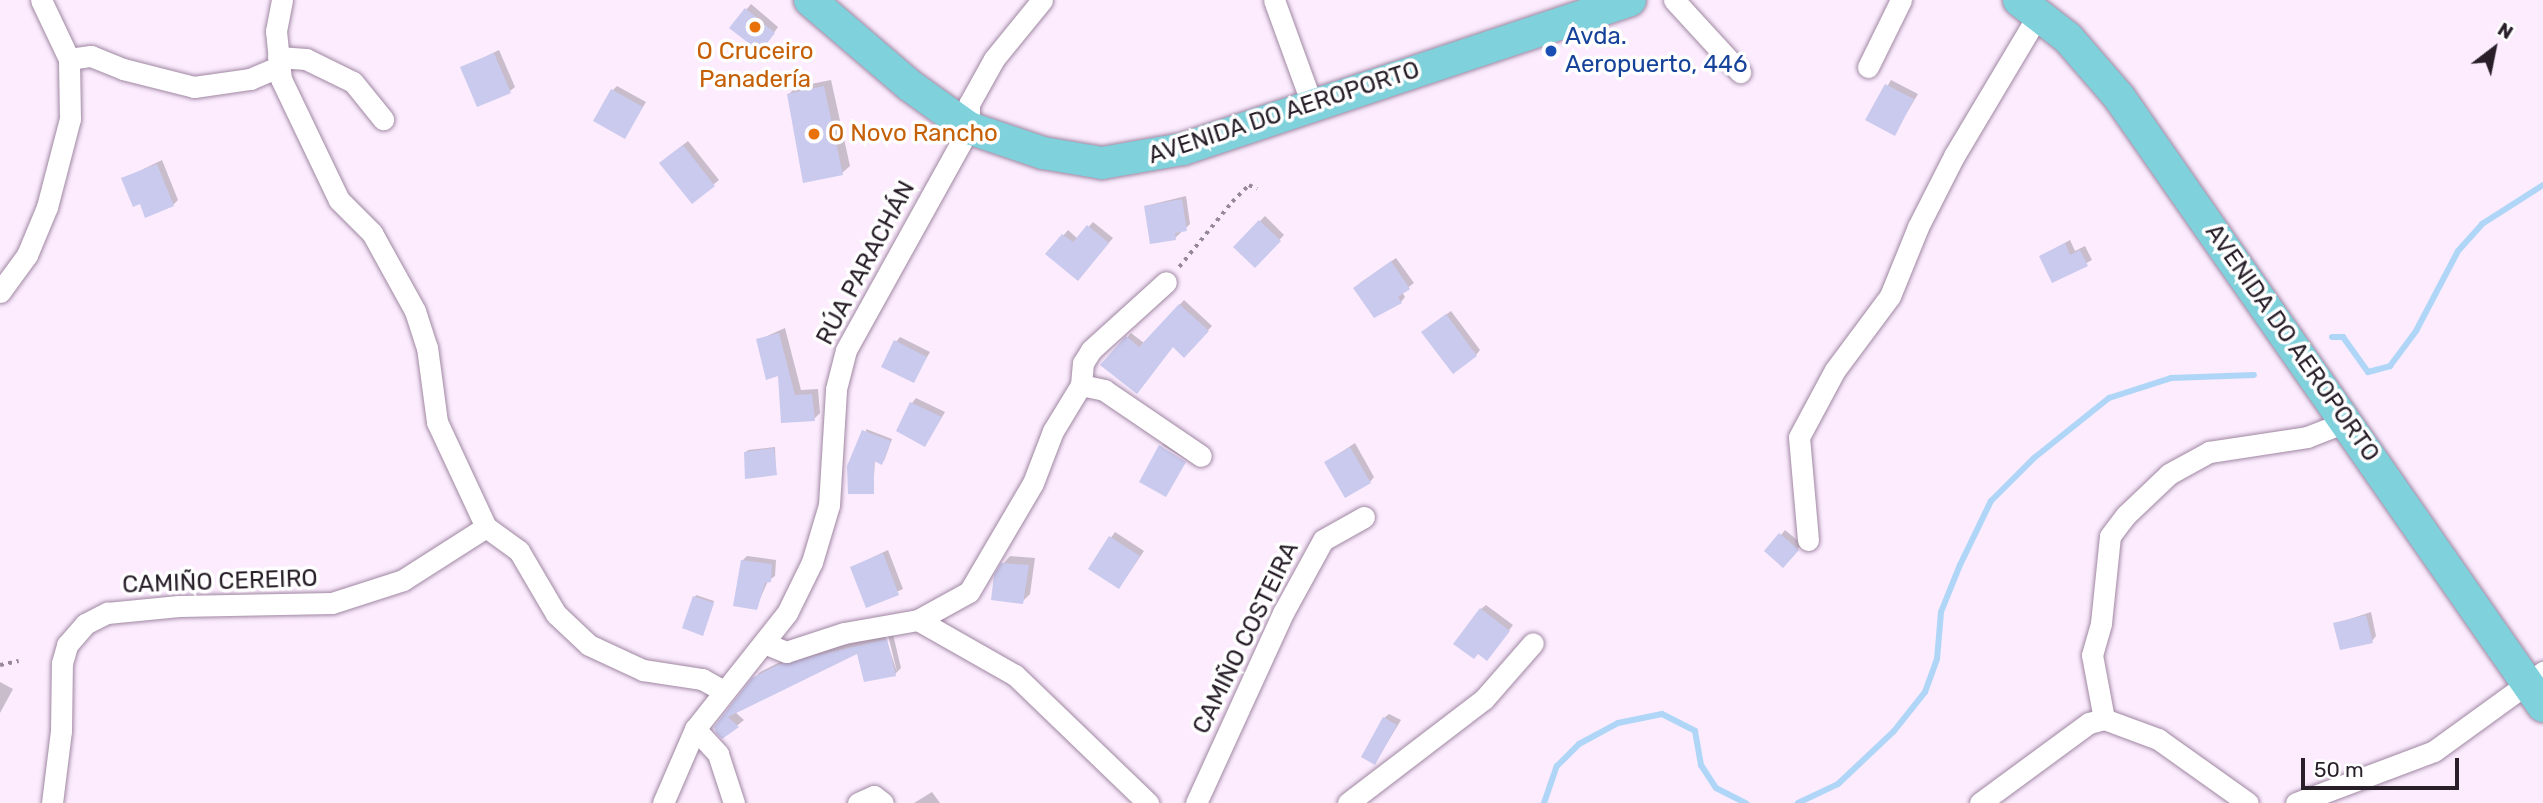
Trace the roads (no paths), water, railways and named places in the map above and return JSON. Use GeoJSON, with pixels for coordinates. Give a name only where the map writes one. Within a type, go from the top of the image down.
{"type":"FeatureCollection","features":[{"type":"Feature","properties":{"kind":"main road","name":"AVENIDA DO AEROPORTO"},"geometry":{"type":"LineString","coordinates":[[810,0],[909,85],[969,128],[1068,159],[1119,163],[1183,149],[1630,0]]}},
{"type":"Feature","properties":{"kind":"main road","name":"AVENIDA DO AEROPORTO"},"geometry":{"type":"LineString","coordinates":[[2028,7],[2068,38],[2119,97],[2538,687]]}},
{"type":"Feature","properties":{"kind":"street"},"geometry":{"type":"LineString","coordinates":[[0,292],[27,255],[47,208],[70,119],[69,59],[41,0]]}},
{"type":"Feature","properties":{"kind":"street"},"geometry":{"type":"LineString","coordinates":[[282,0],[278,62],[340,200],[372,233],[415,311],[427,346],[437,422],[486,527],[519,551],[556,614],[589,645],[643,670],[702,679],[722,690]]}},
{"type":"Feature","properties":{"kind":"street","name":"RÚA PARACHÁN"},"geometry":{"type":"LineString","coordinates":[[663,803],[695,729],[722,690],[787,613],[822,535],[836,389],[846,350],[969,128],[969,104],[994,60],[1042,0]]}},
{"type":"Feature","properties":{"kind":"street"},"geometry":{"type":"LineString","coordinates":[[1274,0],[1313,107]]}},
{"type":"Feature","properties":{"kind":"street"},"geometry":{"type":"LineString","coordinates":[[1674,0],[1740,72]]}},
{"type":"Feature","properties":{"kind":"street"},"geometry":{"type":"LineString","coordinates":[[1868,67],[1901,0]]}},
{"type":"Feature","properties":{"kind":"street"},"geometry":{"type":"LineString","coordinates":[[1808,540],[1798,437],[1835,370],[1890,296],[1918,227],[2028,7]]}},
{"type":"Feature","properties":{"kind":"street"},"geometry":{"type":"LineString","coordinates":[[69,59],[91,56],[123,69],[194,87],[250,79],[278,62],[306,59],[353,82],[383,119]]}},
{"type":"Feature","properties":{"kind":"street"},"geometry":{"type":"LineString","coordinates":[[764,643],[786,652],[844,633],[918,620],[969,592],[1033,483],[1053,431],[1081,385],[1083,363],[1091,350],[1166,282]]}},
{"type":"Feature","properties":{"kind":"street"},"geometry":{"type":"LineString","coordinates":[[1081,385],[1104,390],[1201,456]]}},
{"type":"Feature","properties":{"kind":"street"},"geometry":{"type":"LineString","coordinates":[[2104,719],[2092,655],[2101,623],[2110,536],[2126,515],[2169,474],[2209,452],[2307,437],[2348,421]]}},
{"type":"Feature","properties":{"kind":"street","name":"CAMIÑO COSTEIRA"},"geometry":{"type":"LineString","coordinates":[[1196,803],[1283,613],[1323,540],[1364,517]]}},
{"type":"Feature","properties":{"kind":"street","name":"CAMIÑO CEREIRO"},"geometry":{"type":"LineString","coordinates":[[52,803],[61,731],[62,663],[67,645],[85,624],[107,613],[179,606],[332,603],[404,580],[486,527]]}},
{"type":"Feature","properties":{"kind":"street"},"geometry":{"type":"LineString","coordinates":[[918,620],[995,660],[1025,682],[1148,803]]}},
{"type":"Feature","properties":{"kind":"street"},"geometry":{"type":"LineString","coordinates":[[1348,803],[1484,699],[1533,643]]}},
{"type":"Feature","properties":{"kind":"street"},"geometry":{"type":"LineString","coordinates":[[2297,803],[2434,751],[2538,687]]}},
{"type":"Feature","properties":{"kind":"street"},"geometry":{"type":"LineString","coordinates":[[1981,803],[2089,723],[2104,719],[2158,739],[2248,803]]}},
{"type":"Feature","properties":{"kind":"street"},"geometry":{"type":"LineString","coordinates":[[695,729],[718,754],[734,803]]}},
{"type":"Feature","properties":{"kind":"street"},"geometry":{"type":"LineString","coordinates":[[858,803],[874,796],[883,803]]}},
{"type":"Feature","properties":{"kind":"waterway"},"geometry":{"type":"LineString","coordinates":[[2332,337],[2343,337],[2368,372],[2390,366],[2416,331],[2458,251],[2482,224],[2543,185]]}},
{"type":"Feature","properties":{"kind":"waterway"},"geometry":{"type":"LineString","coordinates":[[1798,803],[1838,784],[1894,731],[1925,692],[1937,659],[1941,612],[1960,565],[1991,501],[2034,458],[2109,398],[2171,378],[2254,375]]}},
{"type":"Feature","properties":{"kind":"waterway"},"geometry":{"type":"LineString","coordinates":[[1544,803],[1557,766],[1579,744],[1618,723],[1662,714],[1695,731],[1701,765],[1716,788],[1746,803]]}},
{"type":"Feature","properties":{"kind":"place","name":"O Cruceiro Panadería"},"geometry":{"type":"Point","coordinates":[755,27]}},
{"type":"Feature","properties":{"kind":"place","name":"Avda. Aeropuerto, 446"},"geometry":{"type":"Point","coordinates":[1551,51]}},
{"type":"Feature","properties":{"kind":"place","name":"O Novo Rancho"},"geometry":{"type":"Point","coordinates":[814,134]}}]}
